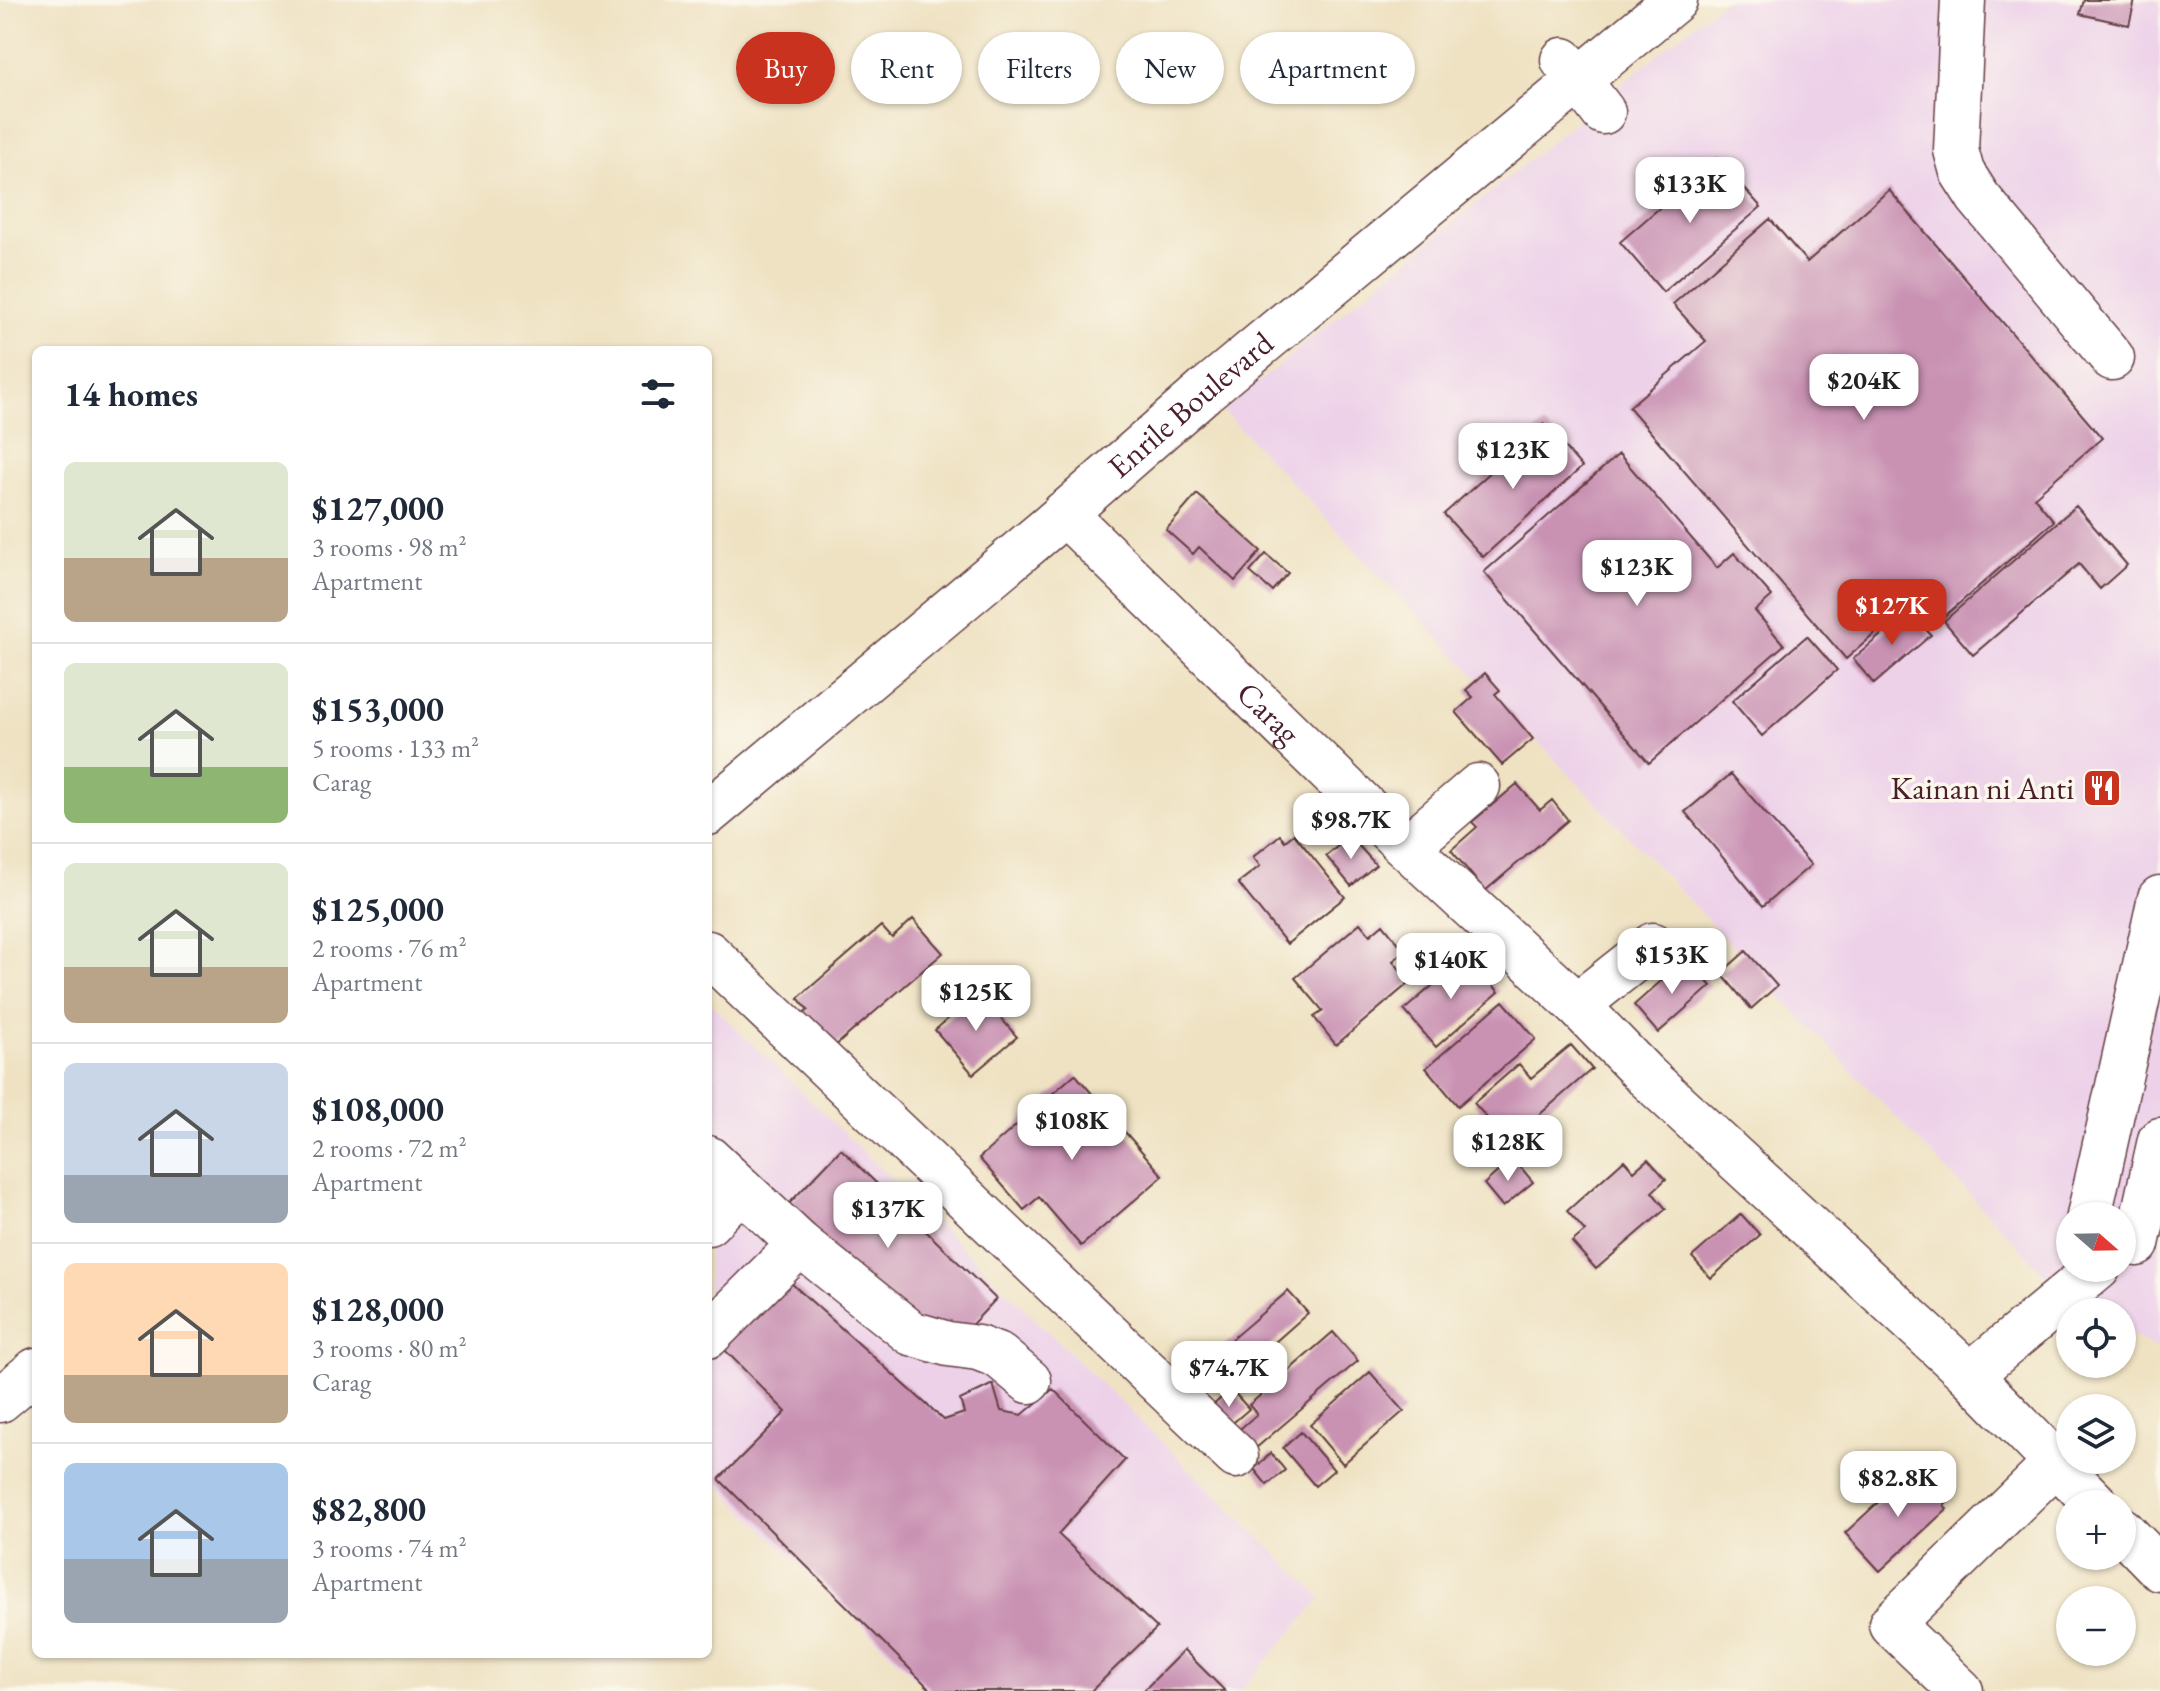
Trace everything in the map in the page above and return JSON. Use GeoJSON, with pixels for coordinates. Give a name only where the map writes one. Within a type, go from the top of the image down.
{"type":"FeatureCollection","features":[{"type":"Feature","properties":{"kind":"main road","name":"Enrile Boulevard"},"geometry":{"type":"LineString","coordinates":[[712,810],[1206,390],[1581,84],[1675,0]]}},
{"type":"Feature","properties":{"kind":"main road"},"geometry":{"type":"LineString","coordinates":[[1963,0],[1956,150],[1962,172],[1978,197],[2112,358]]}},
{"type":"Feature","properties":{"kind":"main road","name":"Carag"},"geometry":{"type":"LineString","coordinates":[[1064,513],[1407,847],[1577,1005],[1646,1076],[1970,1375],[2056,1463]]}},
{"type":"Feature","properties":{"kind":"main road"},"geometry":{"type":"LineString","coordinates":[[1407,847],[1478,786]]}},
{"type":"Feature","properties":{"kind":"main road"},"geometry":{"type":"LineString","coordinates":[[2092,1202],[2160,898]]}},
{"type":"Feature","properties":{"kind":"main road"},"geometry":{"type":"LineString","coordinates":[[1577,1005],[1653,945]]}},
{"type":"Feature","properties":{"kind":"main road"},"geometry":{"type":"LineString","coordinates":[[712,957],[1236,1456]]}},
{"type":"Feature","properties":{"kind":"main road"},"geometry":{"type":"LineString","coordinates":[[2136,1244],[2160,1140]]}},
{"type":"Feature","properties":{"kind":"main road"},"geometry":{"type":"LineString","coordinates":[[712,1162],[800,1244],[911,1333],[948,1344],[978,1348],[999,1356],[1029,1381]]}},
{"type":"Feature","properties":{"kind":"main road"},"geometry":{"type":"LineString","coordinates":[[712,1219],[741,1189]]}},
{"type":"Feature","properties":{"kind":"main road"},"geometry":{"type":"LineString","coordinates":[[712,1332],[800,1244]]}},
{"type":"Feature","properties":{"kind":"main road"},"geometry":{"type":"LineString","coordinates":[[1970,1375],[2081,1282]]}},
{"type":"Feature","properties":{"kind":"main road"},"geometry":{"type":"LineString","coordinates":[[0,1400],[32,1373]]}},
{"type":"Feature","properties":{"kind":"main road"},"geometry":{"type":"LineString","coordinates":[[1961,1691],[1891,1624],[2056,1463]]}},
{"type":"Feature","properties":{"kind":"main road","name":"Carag"},"geometry":{"type":"LineString","coordinates":[[2067,1474],[2082,1490]]}},
{"type":"Feature","properties":{"kind":"main road"},"geometry":{"type":"LineString","coordinates":[[2136,1544],[2160,1569]]}},
{"type":"Feature","properties":{"kind":"shaded area"},"geometry":{"type":"Polygon","coordinates":[[[1724,0],[2160,0],[2160,1350],[2136,1337],[2136,1298],[2068,1298],[1223,411],[1724,0]]]}},
{"type":"Feature","properties":{"kind":"shaded area"},"geometry":{"type":"Polygon","coordinates":[[[712,1005],[1322,1598],[1240,1691],[929,1691],[712,1479],[712,1005]]]}},
{"type":"Feature","properties":{"kind":"building"},"geometry":{"type":"Polygon","coordinates":[[[2084,0],[2135,0],[2129,25],[2080,14],[2084,0]]]}},
{"type":"Feature","properties":{"kind":"building"},"geometry":{"type":"Polygon","coordinates":[[[1717,158],[1761,207],[1663,292],[1620,242],[1717,158]]]}},
{"type":"Feature","properties":{"kind":"building"},"geometry":{"type":"Polygon","coordinates":[[[1889,190],[2102,438],[2034,497],[2054,521],[1932,627],[1911,602],[1846,659],[1629,407],[1706,341],[1673,304],[1770,219],[1807,262],[1889,190]]]}},
{"type":"Feature","properties":{"kind":"building"},"geometry":{"type":"Polygon","coordinates":[[[1544,424],[1582,467],[1483,557],[1444,514],[1544,424]]]}},
{"type":"Feature","properties":{"kind":"building"},"geometry":{"type":"Polygon","coordinates":[[[1619,454],[1717,568],[1734,553],[1772,596],[1755,611],[1784,645],[1649,763],[1484,572],[1619,454]]]}},
{"type":"Feature","properties":{"kind":"building"},"geometry":{"type":"Polygon","coordinates":[[[1197,494],[1261,551],[1235,581],[1199,547],[1193,554],[1166,530],[1197,494]]]}},
{"type":"Feature","properties":{"kind":"building"},"geometry":{"type":"Polygon","coordinates":[[[2076,506],[2127,565],[2100,589],[2079,564],[1973,655],[1944,621],[2076,506]]]}},
{"type":"Feature","properties":{"kind":"building"},"geometry":{"type":"Polygon","coordinates":[[[1266,554],[1288,573],[1272,591],[1250,572],[1266,554]]]}},
{"type":"Feature","properties":{"kind":"building"},"geometry":{"type":"Polygon","coordinates":[[[1909,611],[1931,635],[1874,684],[1853,659],[1909,611]]]}},
{"type":"Feature","properties":{"kind":"building"},"geometry":{"type":"Polygon","coordinates":[[[1807,636],[1837,670],[1762,736],[1732,701],[1807,636]]]}},
{"type":"Feature","properties":{"kind":"building"},"geometry":{"type":"Polygon","coordinates":[[[1485,673],[1500,690],[1495,694],[1533,739],[1502,765],[1456,712],[1473,697],[1466,690],[1485,673]]]}},
{"type":"Feature","properties":{"kind":"building"},"geometry":{"type":"Polygon","coordinates":[[[1731,774],[1811,865],[1763,906],[1685,812],[1731,774]]]}},
{"type":"Feature","properties":{"kind":"building"},"geometry":{"type":"Polygon","coordinates":[[[1517,784],[1540,810],[1552,800],[1568,820],[1485,891],[1451,850],[1477,827],[1472,822],[1517,784]]]}},
{"type":"Feature","properties":{"kind":"building"},"geometry":{"type":"Polygon","coordinates":[[[1294,834],[1345,897],[1287,944],[1238,883],[1260,866],[1253,857],[1280,835],[1285,841],[1294,834]]]}},
{"type":"Feature","properties":{"kind":"building"},"geometry":{"type":"Polygon","coordinates":[[[1350,836],[1376,865],[1351,886],[1326,856],[1350,836]]]}},
{"type":"Feature","properties":{"kind":"building"},"geometry":{"type":"Polygon","coordinates":[[[913,919],[943,953],[820,1059],[791,1025],[808,1010],[798,998],[881,926],[892,938],[913,919]]]}},
{"type":"Feature","properties":{"kind":"building"},"geometry":{"type":"Polygon","coordinates":[[[1360,923],[1370,935],[1383,924],[1405,951],[1393,961],[1410,982],[1336,1045],[1314,1017],[1323,1011],[1295,978],[1360,923]]]}},
{"type":"Feature","properties":{"kind":"building"},"geometry":{"type":"Polygon","coordinates":[[[1746,951],[1777,986],[1751,1009],[1721,973],[1746,951]]]}},
{"type":"Feature","properties":{"kind":"building"},"geometry":{"type":"Polygon","coordinates":[[[1467,956],[1499,992],[1436,1047],[1404,1010],[1467,956]]]}},
{"type":"Feature","properties":{"kind":"building"},"geometry":{"type":"Polygon","coordinates":[[[1687,958],[1711,986],[1658,1033],[1634,1005],[1687,958]]]}},
{"type":"Feature","properties":{"kind":"building"},"geometry":{"type":"Polygon","coordinates":[[[979,992],[1017,1037],[973,1074],[935,1030],[979,992]]]}},
{"type":"Feature","properties":{"kind":"building"},"geometry":{"type":"Polygon","coordinates":[[[1503,1001],[1536,1039],[1458,1106],[1426,1068],[1503,1001]]]}},
{"type":"Feature","properties":{"kind":"building"},"geometry":{"type":"Polygon","coordinates":[[[1571,1045],[1592,1069],[1508,1142],[1474,1103],[1519,1064],[1531,1078],[1571,1045]]]}},
{"type":"Feature","properties":{"kind":"building"},"geometry":{"type":"Polygon","coordinates":[[[1075,1074],[1163,1176],[1081,1246],[1039,1197],[1024,1210],[979,1158],[1075,1074]]]}},
{"type":"Feature","properties":{"kind":"building"},"geometry":{"type":"Polygon","coordinates":[[[841,1149],[996,1299],[963,1334],[906,1328],[784,1209],[841,1149]]]}},
{"type":"Feature","properties":{"kind":"building"},"geometry":{"type":"Polygon","coordinates":[[[1513,1158],[1533,1182],[1503,1207],[1484,1184],[1513,1158]]]}},
{"type":"Feature","properties":{"kind":"building"},"geometry":{"type":"Polygon","coordinates":[[[1648,1159],[1666,1179],[1652,1192],[1666,1209],[1596,1269],[1572,1242],[1585,1231],[1567,1211],[1624,1160],[1634,1171],[1648,1159]]]}},
{"type":"Feature","properties":{"kind":"building"},"geometry":{"type":"Polygon","coordinates":[[[1741,1214],[1760,1235],[1711,1278],[1692,1257],[1741,1214]]]}},
{"type":"Feature","properties":{"kind":"building"},"geometry":{"type":"Polygon","coordinates":[[[781,1274],[944,1420],[964,1413],[960,1400],[993,1384],[1001,1411],[1022,1415],[1053,1389],[1125,1460],[1058,1534],[1157,1628],[1091,1691],[932,1691],[719,1479],[786,1412],[715,1340],[781,1274]]]}},
{"type":"Feature","properties":{"kind":"building"},"geometry":{"type":"Polygon","coordinates":[[[1288,1291],[1308,1313],[1233,1379],[1213,1355],[1288,1291]]]}},
{"type":"Feature","properties":{"kind":"building"},"geometry":{"type":"Polygon","coordinates":[[[1333,1332],[1358,1361],[1249,1454],[1233,1435],[1257,1414],[1249,1405],[1333,1332]]]}},
{"type":"Feature","properties":{"kind":"building"},"geometry":{"type":"Polygon","coordinates":[[[1370,1372],[1404,1411],[1343,1464],[1310,1425],[1370,1372]]]}},
{"type":"Feature","properties":{"kind":"building"},"geometry":{"type":"Polygon","coordinates":[[[1231,1389],[1249,1409],[1227,1428],[1210,1408],[1231,1389]]]}},
{"type":"Feature","properties":{"kind":"building"},"geometry":{"type":"Polygon","coordinates":[[[1301,1432],[1334,1470],[1315,1486],[1283,1448],[1301,1432]]]}},
{"type":"Feature","properties":{"kind":"building"},"geometry":{"type":"Polygon","coordinates":[[[1271,1453],[1285,1470],[1267,1485],[1254,1469],[1271,1453]]]}},
{"type":"Feature","properties":{"kind":"building"},"geometry":{"type":"Polygon","coordinates":[[[1922,1470],[1949,1499],[1944,1505],[1947,1509],[1880,1571],[1845,1533],[1912,1471],[1917,1476],[1922,1470]]]}},
{"type":"Feature","properties":{"kind":"building"},"geometry":{"type":"Polygon","coordinates":[[[1184,1650],[1225,1691],[1143,1691],[1184,1650]]]}},
{"type":"Feature","properties":{"kind":"place","name":"Kainan ni Anti"},"geometry":{"type":"Point","coordinates":[2102,788]}}]}
